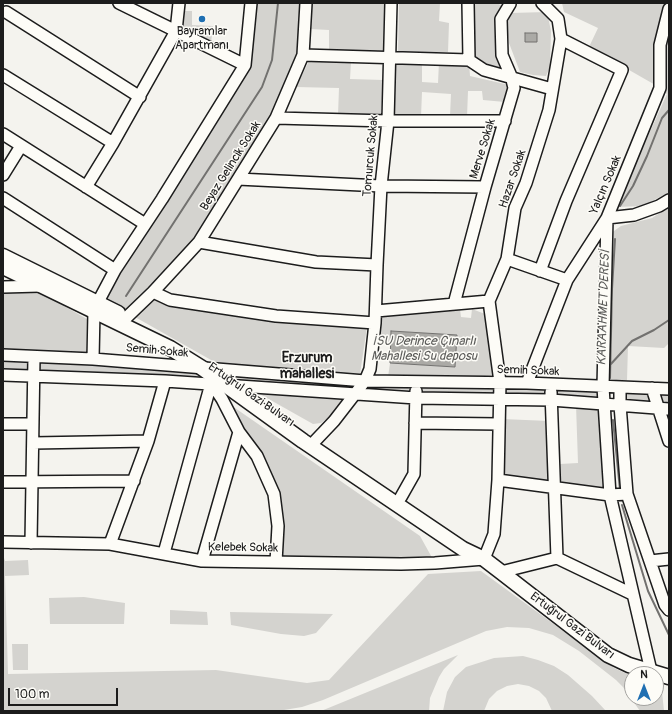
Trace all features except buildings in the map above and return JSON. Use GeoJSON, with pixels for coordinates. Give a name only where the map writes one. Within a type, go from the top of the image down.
{"type":"FeatureCollection","features":[{"type":"Feature","properties":{"kind":"main road","name":"Ertuğrul Gazi Bulvarı"},"geometry":{"type":"LineString","coordinates":[[3,256],[170,348],[210,374],[302,441],[463,549],[484,560],[501,572],[608,655],[633,666]]}},
{"type":"Feature","properties":{"kind":"main road","name":"Ertuğrul Gazi Bulvarı"},"geometry":{"type":"LineString","coordinates":[[3,267],[42,286],[96,307],[127,317],[170,340],[210,374],[241,386],[315,441],[470,544],[478,551],[484,560]]}},
{"type":"Feature","properties":{"kind":"street"},"geometry":{"type":"LineString","coordinates":[[119,3],[244,65]]}},
{"type":"Feature","properties":{"kind":"street"},"geometry":{"type":"LineString","coordinates":[[86,187],[140,97],[176,31],[179,3]]}},
{"type":"Feature","properties":{"kind":"street"},"geometry":{"type":"LineString","coordinates":[[93,359],[96,307],[115,270],[144,224],[162,199],[244,65],[251,3]]}},
{"type":"Feature","properties":{"kind":"street","name":"Beyaz Gelincik Sokak"},"geometry":{"type":"LineString","coordinates":[[127,317],[153,292],[199,242],[276,118],[303,55],[306,3]]}},
{"type":"Feature","properties":{"kind":"street","name":"Tomurcuk Sokak"},"geometry":{"type":"LineString","coordinates":[[315,441],[334,421],[356,393],[365,381],[370,369],[376,311],[381,186],[388,121],[392,3]]}},
{"type":"Feature","properties":{"kind":"street"},"geometry":{"type":"LineString","coordinates":[[468,3],[469,60]]}},
{"type":"Feature","properties":{"kind":"street","name":"Hazar Sokak"},"geometry":{"type":"LineString","coordinates":[[489,301],[507,259],[515,208],[526,183],[549,110],[561,39],[558,19],[542,3]]}},
{"type":"Feature","properties":{"kind":"street","name":"Merve Sokak"},"geometry":{"type":"LineString","coordinates":[[454,304],[485,186],[514,88],[511,76],[502,55],[501,19],[512,4]]}},
{"type":"Feature","properties":{"kind":"street","name":"Yalçın Sokak"},"geometry":{"type":"LineString","coordinates":[[527,383],[567,280],[607,218],[660,88],[660,44],[669,9]]}},
{"type":"Feature","properties":{"kind":"street"},"geometry":{"type":"LineString","coordinates":[[7,11],[140,97]]}},
{"type":"Feature","properties":{"kind":"street"},"geometry":{"type":"LineString","coordinates":[[540,271],[566,201],[622,70],[561,39]]}},
{"type":"Feature","properties":{"kind":"street"},"geometry":{"type":"LineString","coordinates":[[303,55],[469,60],[484,70],[511,76],[552,89]]}},
{"type":"Feature","properties":{"kind":"street"},"geometry":{"type":"LineString","coordinates":[[3,75],[113,143]]}},
{"type":"Feature","properties":{"kind":"street"},"geometry":{"type":"LineString","coordinates":[[276,118],[388,121],[505,121]]}},
{"type":"Feature","properties":{"kind":"street"},"geometry":{"type":"LineString","coordinates":[[3,134],[144,224]]}},
{"type":"Feature","properties":{"kind":"street"},"geometry":{"type":"LineString","coordinates":[[3,176],[21,146]]}},
{"type":"Feature","properties":{"kind":"street"},"geometry":{"type":"LineString","coordinates":[[238,178],[381,186],[485,186]]}},
{"type":"Feature","properties":{"kind":"street"},"geometry":{"type":"LineString","coordinates":[[3,198],[115,270]]}},
{"type":"Feature","properties":{"kind":"street"},"geometry":{"type":"LineString","coordinates":[[650,666],[610,494],[612,396],[607,218],[634,216],[659,206],[669,200]]}},
{"type":"Feature","properties":{"kind":"street"},"geometry":{"type":"LineString","coordinates":[[199,242],[316,262],[377,265]]}},
{"type":"Feature","properties":{"kind":"street"},"geometry":{"type":"LineString","coordinates":[[507,259],[567,280]]}},
{"type":"Feature","properties":{"kind":"street"},"geometry":{"type":"LineString","coordinates":[[3,287],[42,286]]}},
{"type":"Feature","properties":{"kind":"street"},"geometry":{"type":"LineString","coordinates":[[153,292],[170,300],[276,316],[375,323]]}},
{"type":"Feature","properties":{"kind":"street"},"geometry":{"type":"LineString","coordinates":[[376,311],[489,301],[500,382],[500,399],[498,480],[494,534],[484,560]]}},
{"type":"Feature","properties":{"kind":"street","name":"Semih Sokak"},"geometry":{"type":"LineString","coordinates":[[3,355],[93,359],[210,374],[365,381],[550,384],[664,408]]}},
{"type":"Feature","properties":{"kind":"street"},"geometry":{"type":"LineString","coordinates":[[31,543],[34,357]]}},
{"type":"Feature","properties":{"kind":"street"},"geometry":{"type":"LineString","coordinates":[[210,374],[239,432],[257,456],[274,494],[278,526],[276,562]]}},
{"type":"Feature","properties":{"kind":"street"},"geometry":{"type":"LineString","coordinates":[[164,553],[210,374]]}},
{"type":"Feature","properties":{"kind":"street","name":"Semih Sokak"},"geometry":{"type":"LineString","coordinates":[[3,375],[164,381],[210,374]]}},
{"type":"Feature","properties":{"kind":"street"},"geometry":{"type":"LineString","coordinates":[[110,544],[148,441],[164,381]]}},
{"type":"Feature","properties":{"kind":"street"},"geometry":{"type":"LineString","coordinates":[[401,497],[414,474],[417,382]]}},
{"type":"Feature","properties":{"kind":"street"},"geometry":{"type":"LineString","coordinates":[[550,384],[557,558]]}},
{"type":"Feature","properties":{"kind":"street","name":"Semih Sokak"},"geometry":{"type":"LineString","coordinates":[[226,385],[416,398],[551,400],[612,396],[652,388],[669,389]]}},
{"type":"Feature","properties":{"kind":"street"},"geometry":{"type":"LineString","coordinates":[[652,388],[664,408],[669,441]]}},
{"type":"Feature","properties":{"kind":"street"},"geometry":{"type":"LineString","coordinates":[[612,396],[627,494],[665,605],[669,610]]}},
{"type":"Feature","properties":{"kind":"street"},"geometry":{"type":"LineString","coordinates":[[3,424],[32,424]]}},
{"type":"Feature","properties":{"kind":"street"},"geometry":{"type":"LineString","coordinates":[[415,424],[499,424]]}},
{"type":"Feature","properties":{"kind":"street"},"geometry":{"type":"LineString","coordinates":[[202,561],[239,432]]}},
{"type":"Feature","properties":{"kind":"street"},"geometry":{"type":"LineString","coordinates":[[33,443],[148,441]]}},
{"type":"Feature","properties":{"kind":"street"},"geometry":{"type":"LineString","coordinates":[[498,480],[554,488],[610,494],[627,494]]}},
{"type":"Feature","properties":{"kind":"street"},"geometry":{"type":"LineString","coordinates":[[3,482],[134,481]]}},
{"type":"Feature","properties":{"kind":"street","name":"Kelebek Sokak"},"geometry":{"type":"LineString","coordinates":[[5,543],[110,544],[202,561],[401,564],[484,560]]}},
{"type":"Feature","properties":{"kind":"street"},"geometry":{"type":"LineString","coordinates":[[501,572],[557,558],[632,594]]}},
{"type":"Feature","properties":{"kind":"street"},"geometry":{"type":"LineString","coordinates":[[650,561],[669,559]]}},
{"type":"Feature","properties":{"kind":"shaded area"},"geometry":{"type":"Polygon","coordinates":[[[254,3],[303,3],[299,55],[271,116],[195,239],[126,313],[105,301],[130,254],[243,76],[254,3]]]}},
{"type":"Feature","properties":{"kind":"shaded area"},"geometry":{"type":"Polygon","coordinates":[[[311,3],[386,3],[384,54],[329,52],[329,30],[310,29],[311,3]]]}},
{"type":"Feature","properties":{"kind":"shaded area"},"geometry":{"type":"Polygon","coordinates":[[[399,3],[440,3],[439,21],[449,23],[448,52],[398,52],[399,3]]]}},
{"type":"Feature","properties":{"kind":"shaded area"},"geometry":{"type":"Polygon","coordinates":[[[472,3],[496,3],[504,6],[507,74],[477,61],[472,49],[472,3]]]}},
{"type":"Feature","properties":{"kind":"shaded area"},"geometry":{"type":"Polygon","coordinates":[[[562,3],[669,3],[669,192],[643,206],[616,207],[667,94],[657,86],[589,47],[598,28],[564,12],[562,3]]]}},
{"type":"Feature","properties":{"kind":"shaded area"},"geometry":{"type":"Polygon","coordinates":[[[183,11],[192,11],[192,25],[213,26],[211,43],[183,28],[183,11]]]}},
{"type":"Feature","properties":{"kind":"shaded area"},"geometry":{"type":"Polygon","coordinates":[[[547,12],[551,31],[550,67],[546,76],[520,72],[509,43],[507,27],[510,13],[547,12]]]}},
{"type":"Feature","properties":{"kind":"shaded area"},"geometry":{"type":"Polygon","coordinates":[[[309,61],[351,62],[350,79],[383,80],[381,116],[338,115],[339,88],[296,87],[309,61]]]}},
{"type":"Feature","properties":{"kind":"shaded area"},"geometry":{"type":"Polygon","coordinates":[[[395,62],[422,62],[422,82],[438,83],[439,62],[469,62],[470,76],[509,85],[505,102],[483,100],[482,91],[468,91],[467,117],[450,116],[451,94],[422,92],[421,117],[392,117],[395,62]]]}},
{"type":"Feature","properties":{"kind":"shaded area"},"geometry":{"type":"Polygon","coordinates":[[[669,207],[669,343],[664,348],[628,346],[627,380],[603,381],[607,236],[621,226],[652,218],[669,207]]]}},
{"type":"Feature","properties":{"kind":"shaded area"},"geometry":{"type":"Polygon","coordinates":[[[34,289],[87,319],[86,354],[3,350],[3,290],[34,289]]]}},
{"type":"Feature","properties":{"kind":"shaded area"},"geometry":{"type":"Polygon","coordinates":[[[156,296],[367,327],[360,374],[331,376],[227,369],[135,317],[156,296]]]}},
{"type":"Feature","properties":{"kind":"shaded area"},"geometry":{"type":"Polygon","coordinates":[[[460,309],[461,317],[471,318],[472,309],[485,314],[497,375],[457,378],[388,377],[390,363],[455,367],[457,335],[392,331],[391,343],[380,342],[381,316],[460,309]]]}},
{"type":"Feature","properties":{"kind":"shaded area"},"geometry":{"type":"Polygon","coordinates":[[[3,359],[28,360],[28,373],[3,372],[3,359]]]}},
{"type":"Feature","properties":{"kind":"shaded area"},"geometry":{"type":"Polygon","coordinates":[[[39,361],[193,370],[207,381],[40,373],[39,361]]]}},
{"type":"Feature","properties":{"kind":"shaded area"},"geometry":{"type":"Polygon","coordinates":[[[231,373],[354,381],[348,391],[245,384],[231,373]]]}},
{"type":"Feature","properties":{"kind":"shaded area"},"geometry":{"type":"Polygon","coordinates":[[[367,383],[414,384],[413,394],[361,391],[367,383]]]}},
{"type":"Feature","properties":{"kind":"shaded area"},"geometry":{"type":"Polygon","coordinates":[[[422,384],[498,385],[498,397],[422,395],[422,384]]]}},
{"type":"Feature","properties":{"kind":"shaded area"},"geometry":{"type":"Polygon","coordinates":[[[503,385],[548,386],[548,398],[503,396],[503,385]]]}},
{"type":"Feature","properties":{"kind":"shaded area"},"geometry":{"type":"Polygon","coordinates":[[[554,387],[601,389],[600,400],[554,398],[554,387]]]}},
{"type":"Feature","properties":{"kind":"shaded area"},"geometry":{"type":"Polygon","coordinates":[[[251,389],[344,397],[329,417],[321,423],[313,424],[251,389]]]}},
{"type":"Feature","properties":{"kind":"shaded area"},"geometry":{"type":"Polygon","coordinates":[[[623,391],[650,392],[653,404],[624,403],[623,391]]]}},
{"type":"Feature","properties":{"kind":"shaded area"},"geometry":{"type":"Polygon","coordinates":[[[659,392],[669,393],[669,405],[662,405],[659,392]]]}},
{"type":"Feature","properties":{"kind":"shaded area"},"geometry":{"type":"Polygon","coordinates":[[[222,399],[420,536],[435,563],[276,562],[274,494],[222,399]]]}},
{"type":"Feature","properties":{"kind":"shaded area"},"geometry":{"type":"Polygon","coordinates":[[[576,405],[600,407],[603,488],[560,487],[560,464],[578,463],[576,405]]]}},
{"type":"Feature","properties":{"kind":"shaded area"},"geometry":{"type":"Polygon","coordinates":[[[502,419],[549,421],[551,485],[500,478],[502,419]]]}},
{"type":"Feature","properties":{"kind":"shaded area"},"geometry":{"type":"Polygon","coordinates":[[[3,558],[5,561],[28,560],[29,575],[5,576],[8,674],[216,670],[307,683],[329,680],[428,574],[481,571],[614,668],[624,672],[624,688],[616,680],[579,651],[553,635],[529,628],[507,627],[486,631],[323,700],[302,707],[278,711],[3,711],[3,558]]]}},
{"type":"Feature","properties":{"kind":"shaded area"},"geometry":{"type":"Polygon","coordinates":[[[84,597],[125,603],[124,624],[50,624],[49,598],[84,597]]]}},
{"type":"Feature","properties":{"kind":"shaded area"},"geometry":{"type":"Polygon","coordinates":[[[170,610],[207,612],[208,625],[170,624],[170,610]]]}},
{"type":"Feature","properties":{"kind":"shaded area"},"geometry":{"type":"Polygon","coordinates":[[[230,612],[333,614],[316,633],[304,636],[281,634],[231,625],[230,612]]]}},
{"type":"Feature","properties":{"kind":"shaded area"},"geometry":{"type":"Polygon","coordinates":[[[12,644],[28,644],[28,670],[13,670],[12,644]]]}},
{"type":"Feature","properties":{"kind":"shaded area"},"geometry":{"type":"Polygon","coordinates":[[[458,655],[444,669],[439,677],[430,698],[429,711],[321,711],[458,655]]]}},
{"type":"Feature","properties":{"kind":"shaded area"},"geometry":{"type":"Polygon","coordinates":[[[523,656],[554,666],[568,675],[592,696],[606,711],[552,711],[546,698],[539,691],[529,686],[518,684],[507,686],[497,691],[489,699],[484,711],[443,711],[447,692],[455,677],[466,667],[494,658],[523,656]]]}},
{"type":"Feature","properties":{"kind":"shaded area"},"geometry":{"type":"Polygon","coordinates":[[[636,706],[663,706],[664,711],[640,711],[636,706]]]}},
{"type":"Feature","properties":{"kind":"water"},"geometry":{"type":"Polygon","coordinates":[[[525,33],[537,33],[537,42],[525,42],[525,33]]]}},
{"type":"Feature","properties":{"kind":"water","name":"İSU Derince Çınarlı Mahallesi Su deposu"},"geometry":{"type":"Polygon","coordinates":[[[391,331],[457,335],[455,367],[390,363],[391,331]]]}},
{"type":"Feature","properties":{"kind":"waterway"},"geometry":{"type":"LineString","coordinates":[[126,296],[262,87],[272,60],[278,3]]}},
{"type":"Feature","properties":{"kind":"waterway","name":"KARAAHMET DERESİ"},"geometry":{"type":"LineString","coordinates":[[620,206],[633,186],[662,118],[669,110]]}},
{"type":"Feature","properties":{"kind":"waterway","name":"KARAAHMET DERESİ"},"geometry":{"type":"LineString","coordinates":[[610,378],[612,289],[615,239]]}},
{"type":"Feature","properties":{"kind":"waterway"},"geometry":{"type":"LineString","coordinates":[[610,365],[632,341],[654,330],[669,320]]}},
{"type":"Feature","properties":{"kind":"waterway","name":"KARAAHMET DERESİ"},"geometry":{"type":"LineString","coordinates":[[613,420],[620,490]]}},
{"type":"Feature","properties":{"kind":"waterway","name":"KARAAHMET DERESİ"},"geometry":{"type":"LineString","coordinates":[[622,505],[648,591],[669,635]]}},
{"type":"Feature","properties":{"kind":"place","name":"Bayramlar Apartmanı"},"geometry":{"type":"Point","coordinates":[202,19]}},
{"type":"Feature","properties":{"kind":"district","name":"Erzurum mahallesi"},"geometry":{"type":"Point","coordinates":[307,366]}}]}
